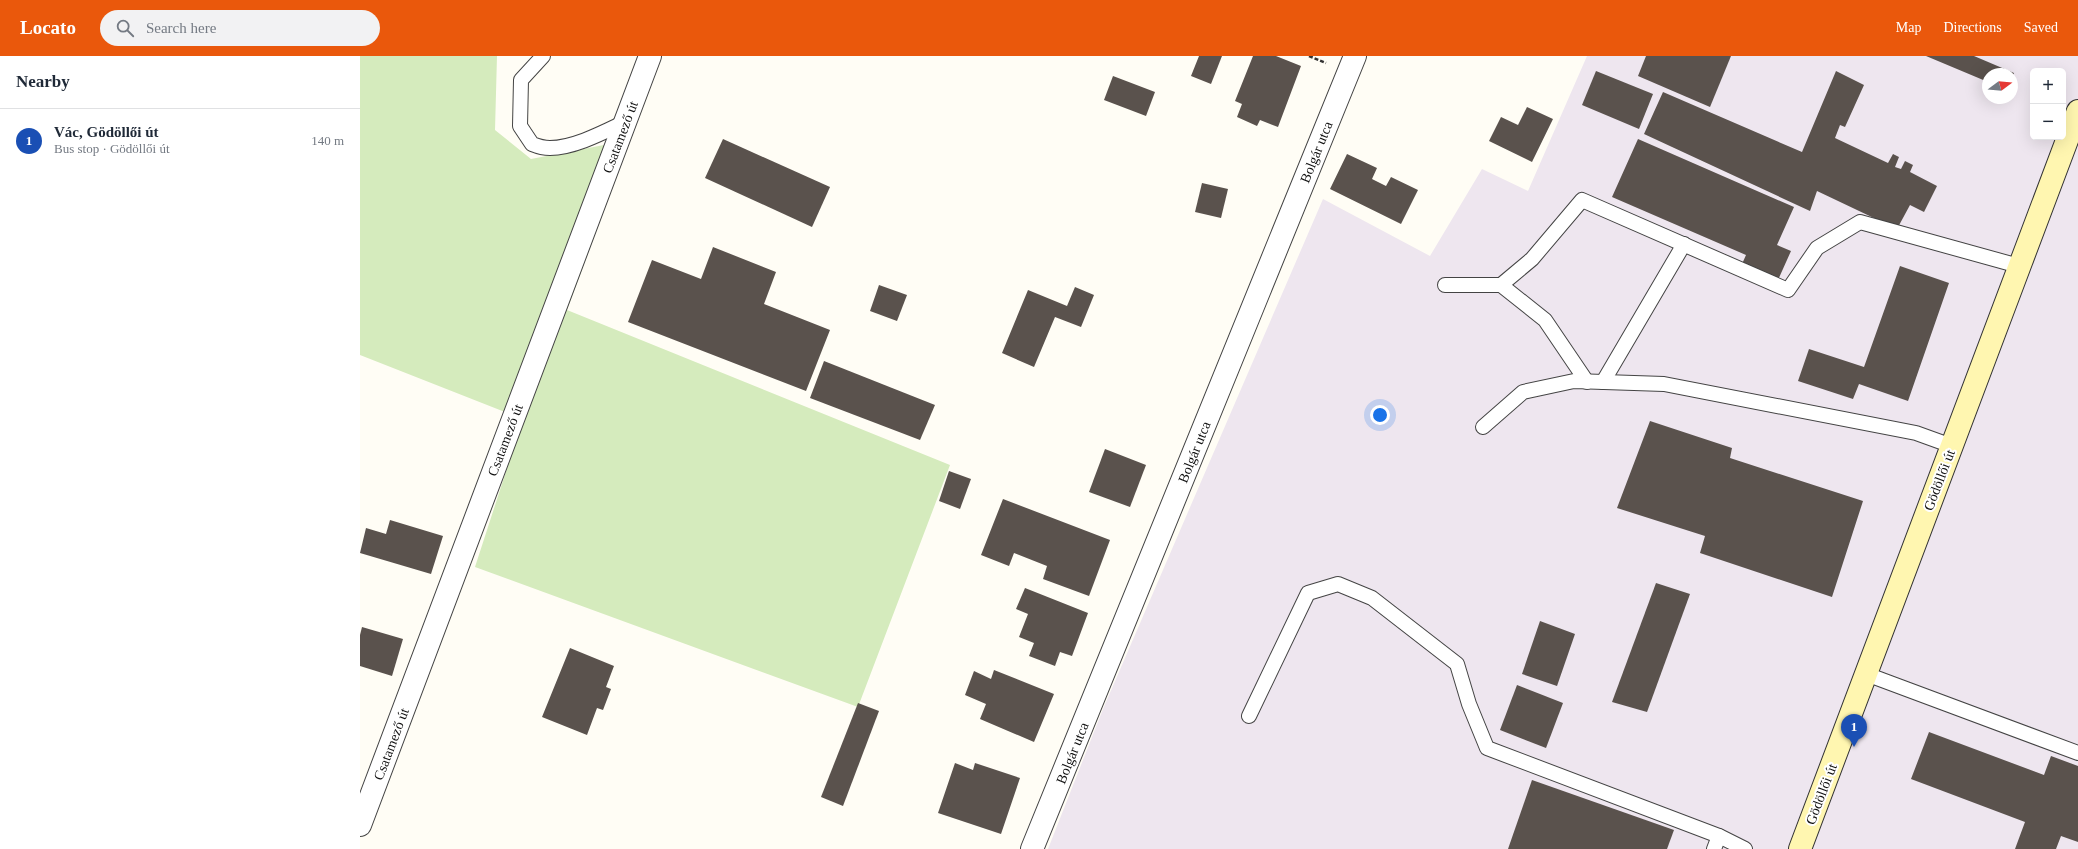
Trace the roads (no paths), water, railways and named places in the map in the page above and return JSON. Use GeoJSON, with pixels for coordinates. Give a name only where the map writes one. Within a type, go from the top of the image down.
{"type":"FeatureCollection","features":[{"type":"Feature","properties":{"kind":"main road","name":"Gödöllői út"},"geometry":{"type":"LineString","coordinates":[[1800,849],[2078,111]]}},
{"type":"Feature","properties":{"kind":"street","name":"Csatamező út"},"geometry":{"type":"LineString","coordinates":[[360,825],[650,56]]}},
{"type":"Feature","properties":{"kind":"street","name":"Bolgár utca"},"geometry":{"type":"LineString","coordinates":[[1032,849],[1355,56]]}},
{"type":"Feature","properties":{"kind":"lane"},"geometry":{"type":"LineString","coordinates":[[543,56],[520,80],[520,126],[532,144],[549,148],[573,143],[601,134],[625,122]]}},
{"type":"Feature","properties":{"kind":"lane"},"geometry":{"type":"LineString","coordinates":[[1501,285],[1532,259],[1582,200],[1788,290],[1817,248],[1860,222],[2019,266]]}},
{"type":"Feature","properties":{"kind":"lane"},"geometry":{"type":"LineString","coordinates":[[1603,382],[1684,244]]}},
{"type":"Feature","properties":{"kind":"lane"},"geometry":{"type":"LineString","coordinates":[[1445,285],[1501,285],[1545,320],[1587,382]]}},
{"type":"Feature","properties":{"kind":"lane"},"geometry":{"type":"LineString","coordinates":[[1483,427],[1523,392],[1574,381],[1664,384],[1708,391],[1916,434],[1952,446]]}},
{"type":"Feature","properties":{"kind":"lane"},"geometry":{"type":"LineString","coordinates":[[1249,716],[1308,593],[1338,584],[1372,598],[1457,664],[1469,704],[1487,748],[1716,843],[1745,849]]}},
{"type":"Feature","properties":{"kind":"lane"},"geometry":{"type":"LineString","coordinates":[[1866,674],[2078,753]]}},
{"type":"Feature","properties":{"kind":"place","name":"Vác, Gödöllői út"},"geometry":{"type":"Point","coordinates":[1854,747]}}]}
